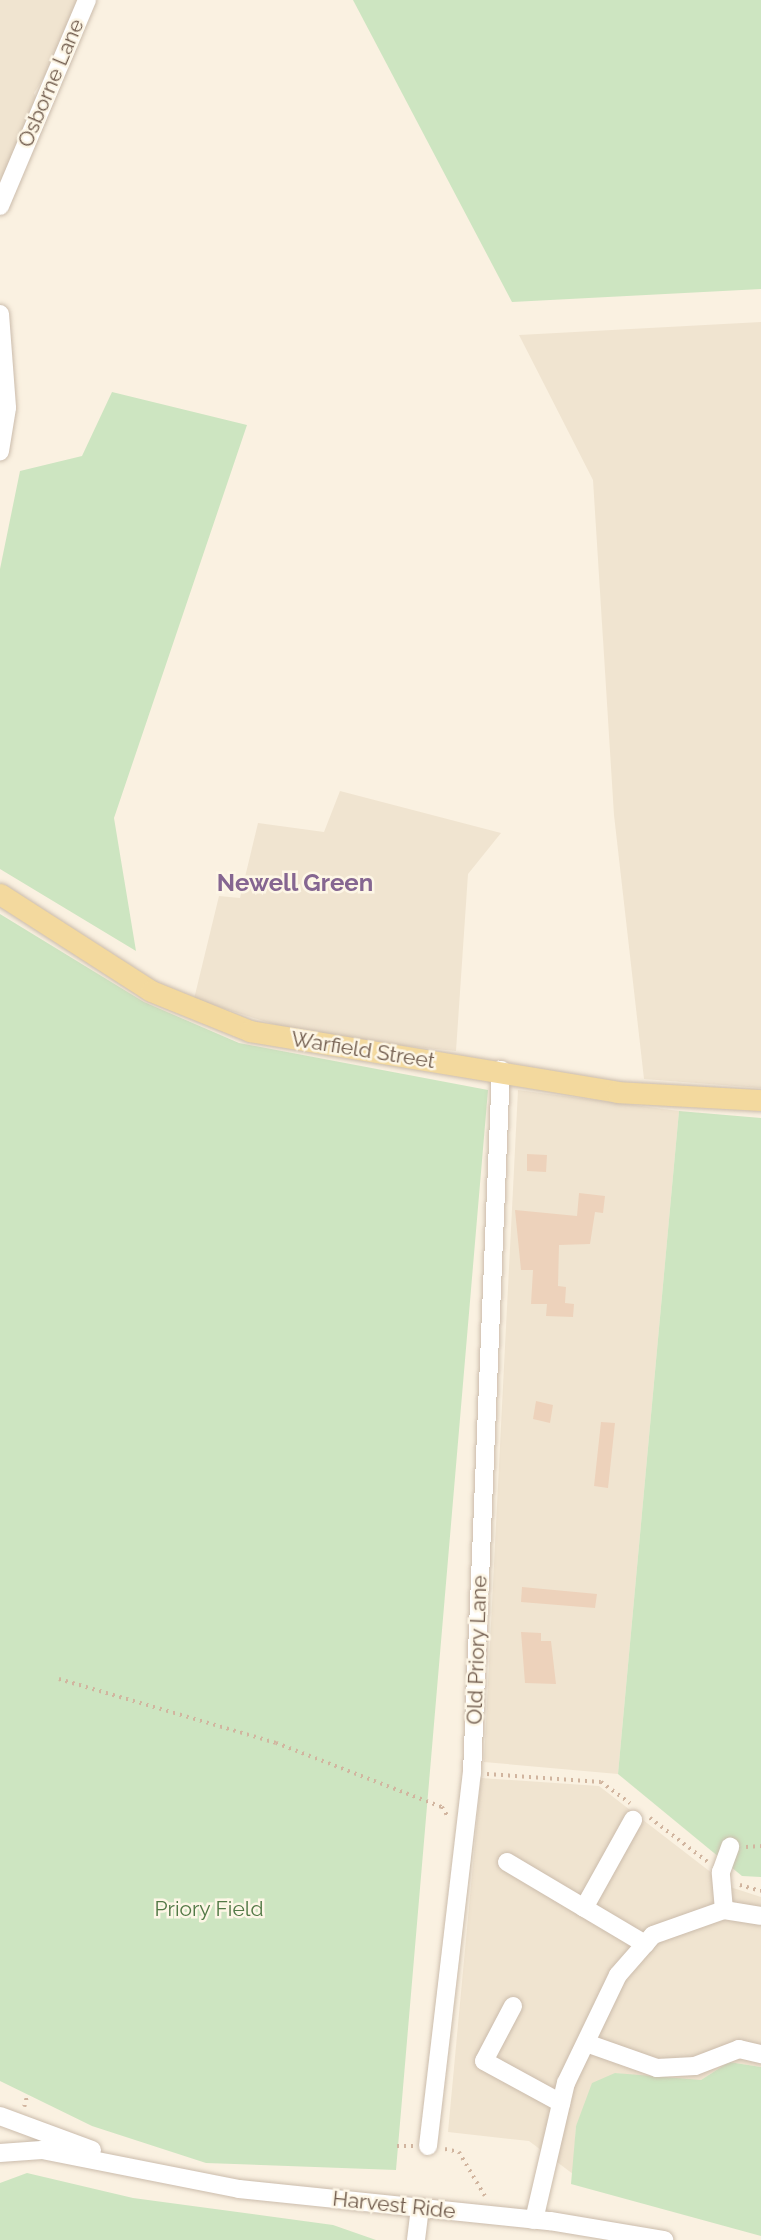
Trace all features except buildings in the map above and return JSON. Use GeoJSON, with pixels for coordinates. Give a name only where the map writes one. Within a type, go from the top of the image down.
{"type":"FeatureCollection","features":[{"type":"Feature","properties":{"kind":"main road","name":"Warfield Street"},"geometry":{"type":"LineString","coordinates":[[0,894],[151,992],[250,1031],[501,1070],[617,1092],[761,1100]]}},
{"type":"Feature","properties":{"kind":"street","name":"Osborne Lane"},"geometry":{"type":"LineString","coordinates":[[0,206],[87,0]]}},
{"type":"Feature","properties":{"kind":"street"},"geometry":{"type":"LineString","coordinates":[[0,314],[7,408],[0,451]]}},
{"type":"Feature","properties":{"kind":"street","name":"Old Priory Lane"},"geometry":{"type":"LineString","coordinates":[[428,2146],[472,1773],[501,1070]]}},
{"type":"Feature","properties":{"kind":"street"},"geometry":{"type":"LineString","coordinates":[[584,1908],[633,1820]]}},
{"type":"Feature","properties":{"kind":"street"},"geometry":{"type":"LineString","coordinates":[[724,1910],[721,1872],[730,1847]]}},
{"type":"Feature","properties":{"kind":"street"},"geometry":{"type":"LineString","coordinates":[[507,1862],[645,1944]]}},
{"type":"Feature","properties":{"kind":"street"},"geometry":{"type":"LineString","coordinates":[[534,2220],[561,2103],[618,1975],[653,1935],[724,1910],[761,1916]]}},
{"type":"Feature","properties":{"kind":"street"},"geometry":{"type":"LineString","coordinates":[[513,2006],[484,2061],[561,2103]]}},
{"type":"Feature","properties":{"kind":"street"},"geometry":{"type":"LineString","coordinates":[[589,2044],[657,2068],[695,2066],[740,2049],[761,2054]]}},
{"type":"Feature","properties":{"kind":"street","name":"Harvest Ride"},"geometry":{"type":"LineString","coordinates":[[0,2116],[124,2166]]}},
{"type":"Feature","properties":{"kind":"street","name":"Harvest Ride"},"geometry":{"type":"LineString","coordinates":[[0,2153],[42,2150],[239,2189],[534,2220],[664,2240]]}},
{"type":"Feature","properties":{"kind":"street"},"geometry":{"type":"LineString","coordinates":[[416,2240],[420,2207]]}},
{"type":"Feature","properties":{"kind":"path"},"geometry":{"type":"LineString","coordinates":[[59,1679],[276,1743],[442,1807],[447,1817]]}},
{"type":"Feature","properties":{"kind":"path"},"geometry":{"type":"LineString","coordinates":[[24,2108],[27,2096]]}},
{"type":"Feature","properties":{"kind":"path"},"geometry":{"type":"LineString","coordinates":[[428,2146],[459,2152],[485,2195]]}},
{"type":"Feature","properties":{"kind":"shaded area"},"geometry":{"type":"Polygon","coordinates":[[[0,0],[93,0],[34,93],[39,104],[0,193],[0,0]]]}},
{"type":"Feature","properties":{"kind":"shaded area"},"geometry":{"type":"Polygon","coordinates":[[[761,322],[761,1088],[644,1079],[614,815],[593,480],[519,335],[761,322]]]}},
{"type":"Feature","properties":{"kind":"shaded area"},"geometry":{"type":"Polygon","coordinates":[[[340,791],[501,833],[468,874],[456,1051],[314,1037],[194,999],[219,896],[240,898],[258,823],[324,832],[340,791]]]}},
{"type":"Feature","properties":{"kind":"shaded area"},"geometry":{"type":"Polygon","coordinates":[[[518,1090],[679,1111],[618,1774],[484,1762],[518,1090]]]}},
{"type":"Feature","properties":{"kind":"shaded area"},"geometry":{"type":"Polygon","coordinates":[[[481,1778],[599,1786],[730,1887],[761,1897],[761,2067],[729,2062],[701,2080],[671,2081],[615,2073],[576,2126],[573,2174],[529,2141],[448,2132],[481,1778]]]}},
{"type":"Feature","properties":{"kind":"green space"},"geometry":{"type":"Polygon","coordinates":[[[353,0],[761,0],[761,289],[512,302],[353,0]]]}},
{"type":"Feature","properties":{"kind":"green space"},"geometry":{"type":"Polygon","coordinates":[[[112,392],[247,425],[114,818],[136,951],[0,869],[0,569],[20,471],[82,456],[112,392]]]}},
{"type":"Feature","properties":{"kind":"green space","name":"Priory Field"},"geometry":{"type":"Polygon","coordinates":[[[0,914],[144,1002],[239,1043],[488,1090],[396,2170],[206,2163],[92,2126],[0,2081],[0,914]]]}},
{"type":"Feature","properties":{"kind":"green space"},"geometry":{"type":"Polygon","coordinates":[[[679,1111],[761,1118],[761,1877],[742,1876],[618,1774],[679,1111]]]}},
{"type":"Feature","properties":{"kind":"green space"},"geometry":{"type":"Polygon","coordinates":[[[729,2062],[761,2067],[761,2236],[571,2184],[576,2126],[592,2083],[615,2073],[701,2080],[729,2062]]]}},
{"type":"Feature","properties":{"kind":"green space"},"geometry":{"type":"Polygon","coordinates":[[[27,2173],[133,2198],[333,2225],[376,2240],[0,2240],[0,2183],[27,2173]]]}},
{"type":"Feature","properties":{"kind":"district","name":"Newell Green"},"geometry":{"type":"Point","coordinates":[295,883]}}]}
